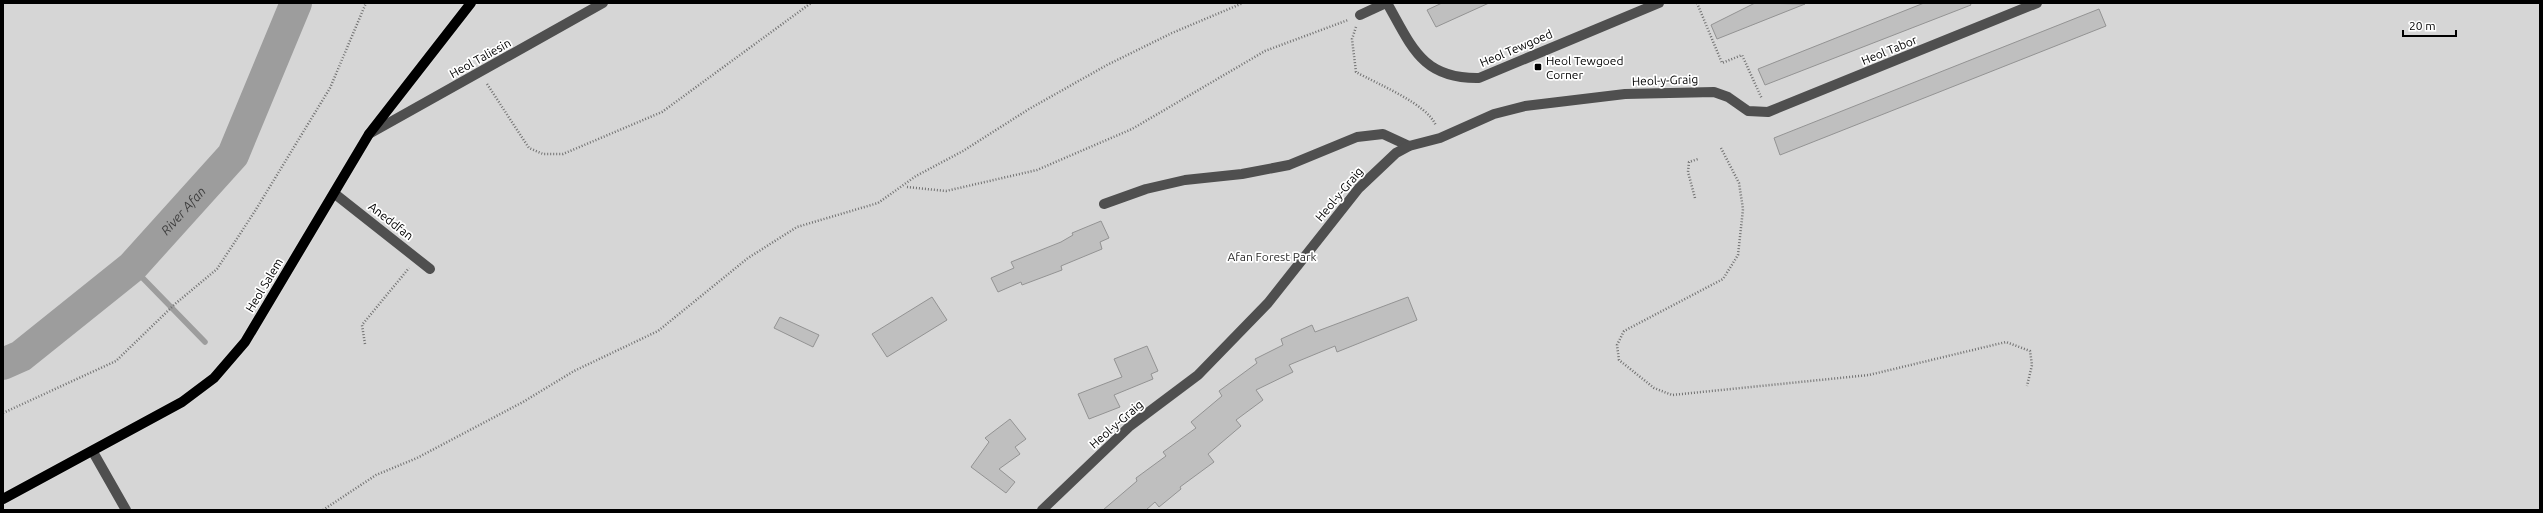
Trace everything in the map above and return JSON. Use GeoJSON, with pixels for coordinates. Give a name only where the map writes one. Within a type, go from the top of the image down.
{"type":"FeatureCollection","features":[{"type":"Feature","properties":{"kind":"main road","name":"Heol Salem"},"geometry":{"type":"LineString","coordinates":[[3,499],[93,452],[182,402],[214,378],[245,342],[335,194],[369,134],[471,3]]}},
{"type":"Feature","properties":{"kind":"street","name":"Heol Taliesin"},"geometry":{"type":"LineString","coordinates":[[369,134],[603,3]]}},
{"type":"Feature","properties":{"kind":"street","name":"Heol Tewgoed"},"geometry":{"type":"LineString","coordinates":[[1387,3],[1413,48],[1424,61],[1441,73],[1458,78],[1479,78],[1659,3]]}},
{"type":"Feature","properties":{"kind":"street"},"geometry":{"type":"LineString","coordinates":[[1360,15],[1387,3]]}},
{"type":"Feature","properties":{"kind":"street","name":"Heol Tabor"},"geometry":{"type":"LineString","coordinates":[[1748,111],[1768,112],[2037,3]]}},
{"type":"Feature","properties":{"kind":"street","name":"Heol-y-Graig"},"geometry":{"type":"LineString","coordinates":[[1042,510],[1130,426],[1198,375],[1268,303],[1359,188],[1382,165],[1409,146],[1440,138],[1494,114],[1525,106],[1625,94],[1714,92],[1728,97],[1748,111]]}},
{"type":"Feature","properties":{"kind":"street"},"geometry":{"type":"LineString","coordinates":[[1104,204],[1146,189],[1185,180],[1242,174],[1289,165],[1358,137],[1383,134],[1409,146]]}},
{"type":"Feature","properties":{"kind":"street","name":"Aneddfan"},"geometry":{"type":"LineString","coordinates":[[335,194],[430,269]]}},
{"type":"Feature","properties":{"kind":"street"},"geometry":{"type":"LineString","coordinates":[[93,452],[126,510]]}},
{"type":"Feature","properties":{"kind":"path"},"geometry":{"type":"LineString","coordinates":[[3,413],[116,361],[175,304],[217,269],[255,211],[330,88],[366,3]]}},
{"type":"Feature","properties":{"kind":"path"},"geometry":{"type":"LineString","coordinates":[[480,73],[529,148],[543,154],[563,154],[662,112],[811,3]]}},
{"type":"Feature","properties":{"kind":"path"},"geometry":{"type":"LineString","coordinates":[[324,510],[376,475],[417,458],[523,402],[574,371],[658,331],[748,258],[797,228],[878,203],[916,176],[963,151],[1029,109],[1101,68],[1172,33],[1243,3]]}},
{"type":"Feature","properties":{"kind":"path"},"geometry":{"type":"LineString","coordinates":[[1696,3],[1722,63],[1742,55],[1768,112]]}},
{"type":"Feature","properties":{"kind":"path"},"geometry":{"type":"LineString","coordinates":[[1360,15],[1352,39],[1356,72],[1416,104],[1433,118],[1440,138]]}},
{"type":"Feature","properties":{"kind":"path"},"geometry":{"type":"LineString","coordinates":[[907,187],[946,192],[1037,170],[1132,129],[1265,51],[1360,15]]}},
{"type":"Feature","properties":{"kind":"path"},"geometry":{"type":"LineString","coordinates":[[1721,148],[1739,182],[1743,209],[1738,255],[1723,279],[1624,331],[1617,345],[1619,360],[1654,388],[1672,395],[1869,374],[2006,342],[2030,351],[2032,365],[2027,386]]}},
{"type":"Feature","properties":{"kind":"path"},"geometry":{"type":"LineString","coordinates":[[1695,198],[1688,172],[1689,162],[1698,159]]}},
{"type":"Feature","properties":{"kind":"path"},"geometry":{"type":"LineString","coordinates":[[365,344],[362,326],[417,258]]}},
{"type":"Feature","properties":{"kind":"green space","name":"Afan Forest Park"},"geometry":{"type":"Polygon","coordinates":[[[3,3],[2540,3],[2540,510],[3,510],[3,3]]]}},
{"type":"Feature","properties":{"kind":"building"},"geometry":{"type":"Polygon","coordinates":[[[1442,3],[1489,3],[1436,27],[1427,10],[1442,3]]]}},
{"type":"Feature","properties":{"kind":"building"},"geometry":{"type":"Polygon","coordinates":[[[1755,3],[1805,4],[1717,39],[1711,25],[1755,3]]]}},
{"type":"Feature","properties":{"kind":"building"},"geometry":{"type":"Polygon","coordinates":[[[1924,3],[1970,3],[1971,5],[1765,85],[1758,69],[1924,3]]]}},
{"type":"Feature","properties":{"kind":"building"},"geometry":{"type":"Polygon","coordinates":[[[2099,9],[2106,26],[1780,155],[1774,138],[2099,9]]]}},
{"type":"Feature","properties":{"kind":"building"},"geometry":{"type":"Polygon","coordinates":[[[1101,221],[1109,238],[1100,242],[1102,249],[1061,266],[1062,270],[1022,285],[1021,282],[998,292],[991,278],[1014,268],[1011,262],[1061,242],[1073,235],[1072,233],[1101,221]]]}},
{"type":"Feature","properties":{"kind":"building"},"geometry":{"type":"Polygon","coordinates":[[[932,297],[947,320],[887,357],[872,334],[932,297]]]}},
{"type":"Feature","properties":{"kind":"building"},"geometry":{"type":"Polygon","coordinates":[[[1408,297],[1417,320],[1337,352],[1335,346],[1289,365],[1293,372],[1256,390],[1263,400],[1236,420],[1241,426],[1208,454],[1214,462],[1180,487],[1181,489],[1159,507],[1155,502],[1146,510],[1103,510],[1137,481],[1136,478],[1166,456],[1163,452],[1196,428],[1191,422],[1222,396],[1219,391],[1257,363],[1255,359],[1283,345],[1281,339],[1312,325],[1315,332],[1408,297]]]}},
{"type":"Feature","properties":{"kind":"building"},"geometry":{"type":"Polygon","coordinates":[[[780,317],[819,335],[813,347],[774,328],[780,317]]]}},
{"type":"Feature","properties":{"kind":"building"},"geometry":{"type":"Polygon","coordinates":[[[1147,346],[1158,371],[1151,374],[1153,379],[1114,395],[1120,407],[1089,419],[1078,394],[1122,377],[1114,359],[1147,346]]]}},
{"type":"Feature","properties":{"kind":"building"},"geometry":{"type":"Polygon","coordinates":[[[1010,419],[1026,439],[1015,447],[1020,454],[999,469],[1015,482],[1006,493],[971,467],[989,442],[985,438],[1010,419]]]}},
{"type":"Feature","properties":{"kind":"waterway","name":"River Afan"},"geometry":{"type":"LineString","coordinates":[[3,364],[21,356],[132,267],[233,155],[296,3]]}},
{"type":"Feature","properties":{"kind":"waterway"},"geometry":{"type":"LineString","coordinates":[[132,267],[205,342]]}},
{"type":"Feature","properties":{"kind":"place","name":"Heol Tewgoed Corner"},"geometry":{"type":"Point","coordinates":[1538,67]}}]}
